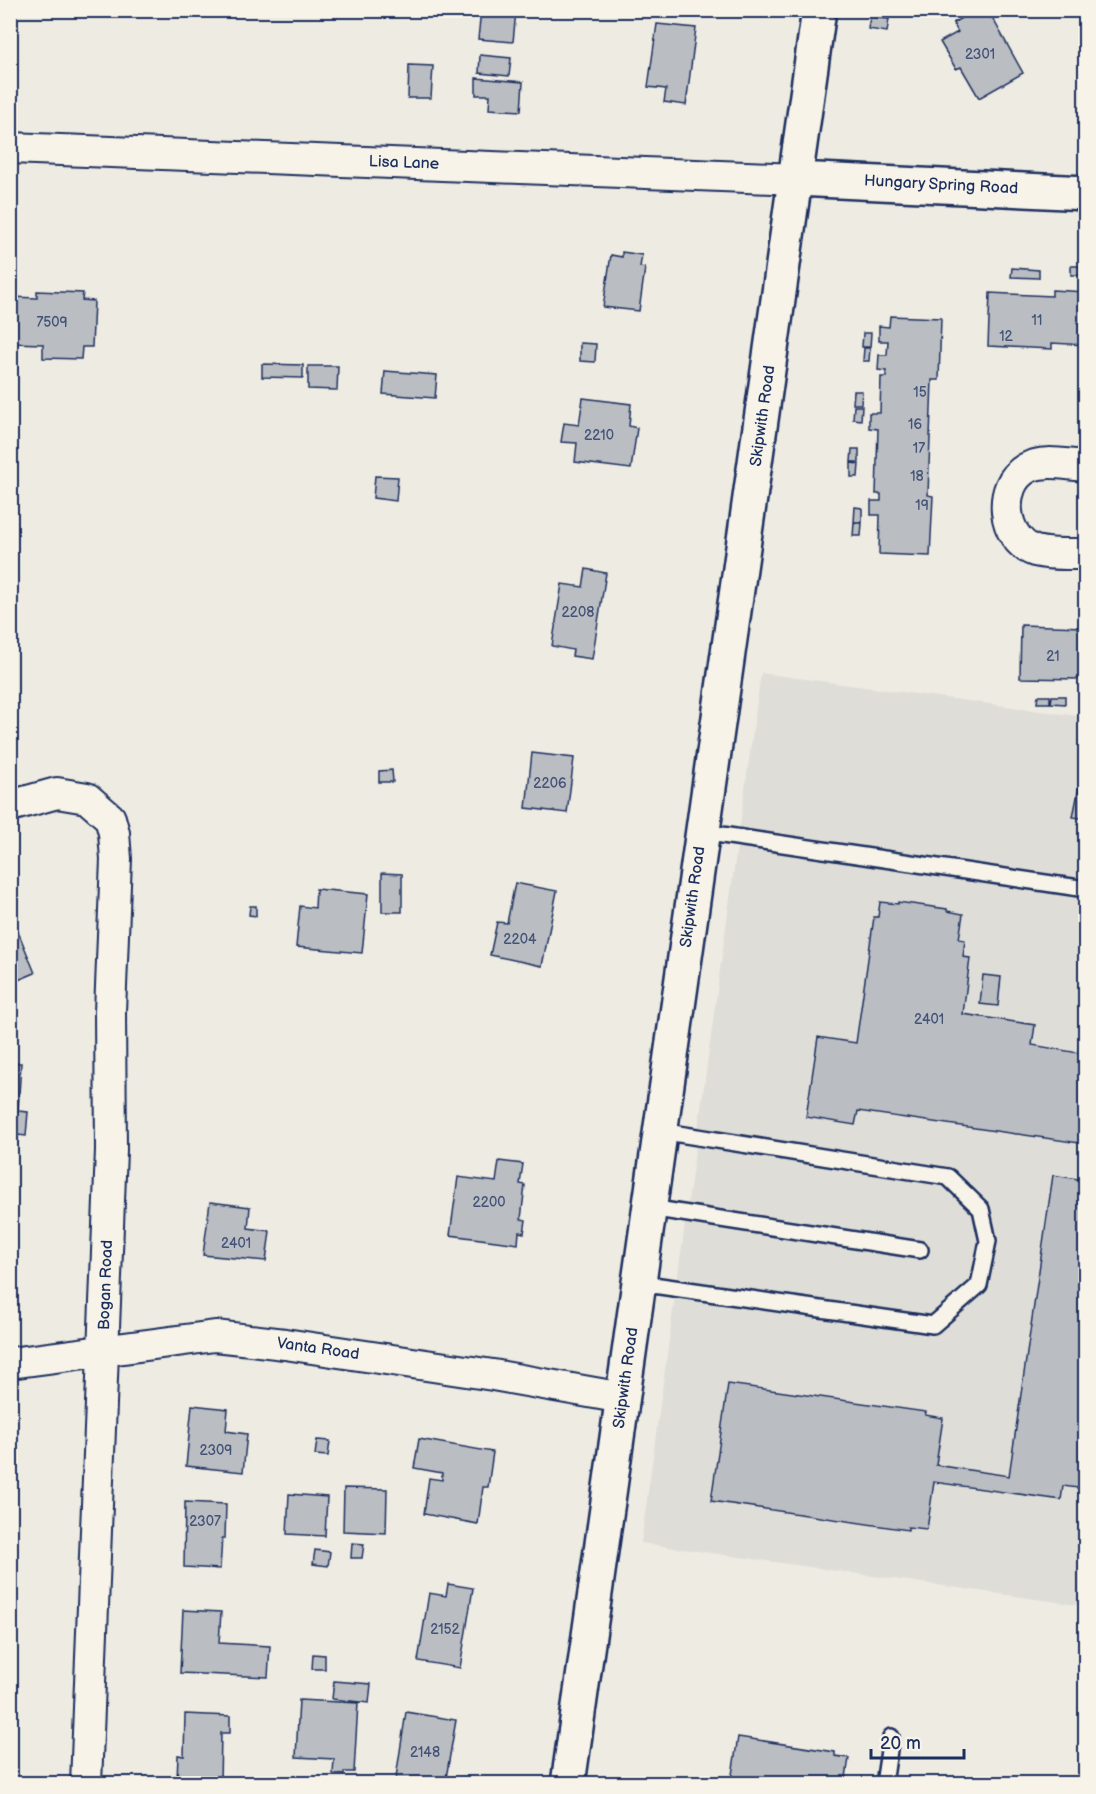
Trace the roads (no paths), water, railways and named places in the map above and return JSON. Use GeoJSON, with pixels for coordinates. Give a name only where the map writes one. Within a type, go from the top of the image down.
{"type":"FeatureCollection","features":[{"type":"Feature","properties":{"kind":"main road","name":"Skipwith Road"},"geometry":{"type":"LineString","coordinates":[[568,1784],[702,832],[797,179],[819,10]]}},
{"type":"Feature","properties":{"kind":"main road","name":"Hungary Spring Road"},"geometry":{"type":"LineString","coordinates":[[797,179],[1086,193]]}},
{"type":"Feature","properties":{"kind":"street","name":"Lisa Lane"},"geometry":{"type":"LineString","coordinates":[[10,148],[797,179]]}},
{"type":"Feature","properties":{"kind":"street"},"geometry":{"type":"LineString","coordinates":[[1086,466],[1043,463],[1026,468],[1014,480],[1007,500],[1010,526],[1019,541],[1026,546],[1035,551],[1086,554]]}},
{"type":"Feature","properties":{"kind":"street","name":"Bogan Road"},"geometry":{"type":"LineString","coordinates":[[10,806],[57,793],[87,798],[110,818],[114,833],[116,859],[110,1012],[111,1150],[86,1784]]}},
{"type":"Feature","properties":{"kind":"street","name":"Vanta Road"},"geometry":{"type":"LineString","coordinates":[[10,1363],[214,1336],[482,1373],[623,1398]]}},
{"type":"Feature","properties":{"kind":"lane"},"geometry":{"type":"LineString","coordinates":[[702,832],[1086,889]]}},
{"type":"Feature","properties":{"kind":"lane"},"geometry":{"type":"LineString","coordinates":[[639,1283],[933,1325],[979,1285],[988,1241],[981,1209],[948,1177],[660,1131]]}},
{"type":"Feature","properties":{"kind":"lane"},"geometry":{"type":"LineString","coordinates":[[650,1208],[920,1250]]}},
{"type":"Feature","properties":{"kind":"lane"},"geometry":{"type":"LineString","coordinates":[[884,1784],[891,1737]]}}]}
